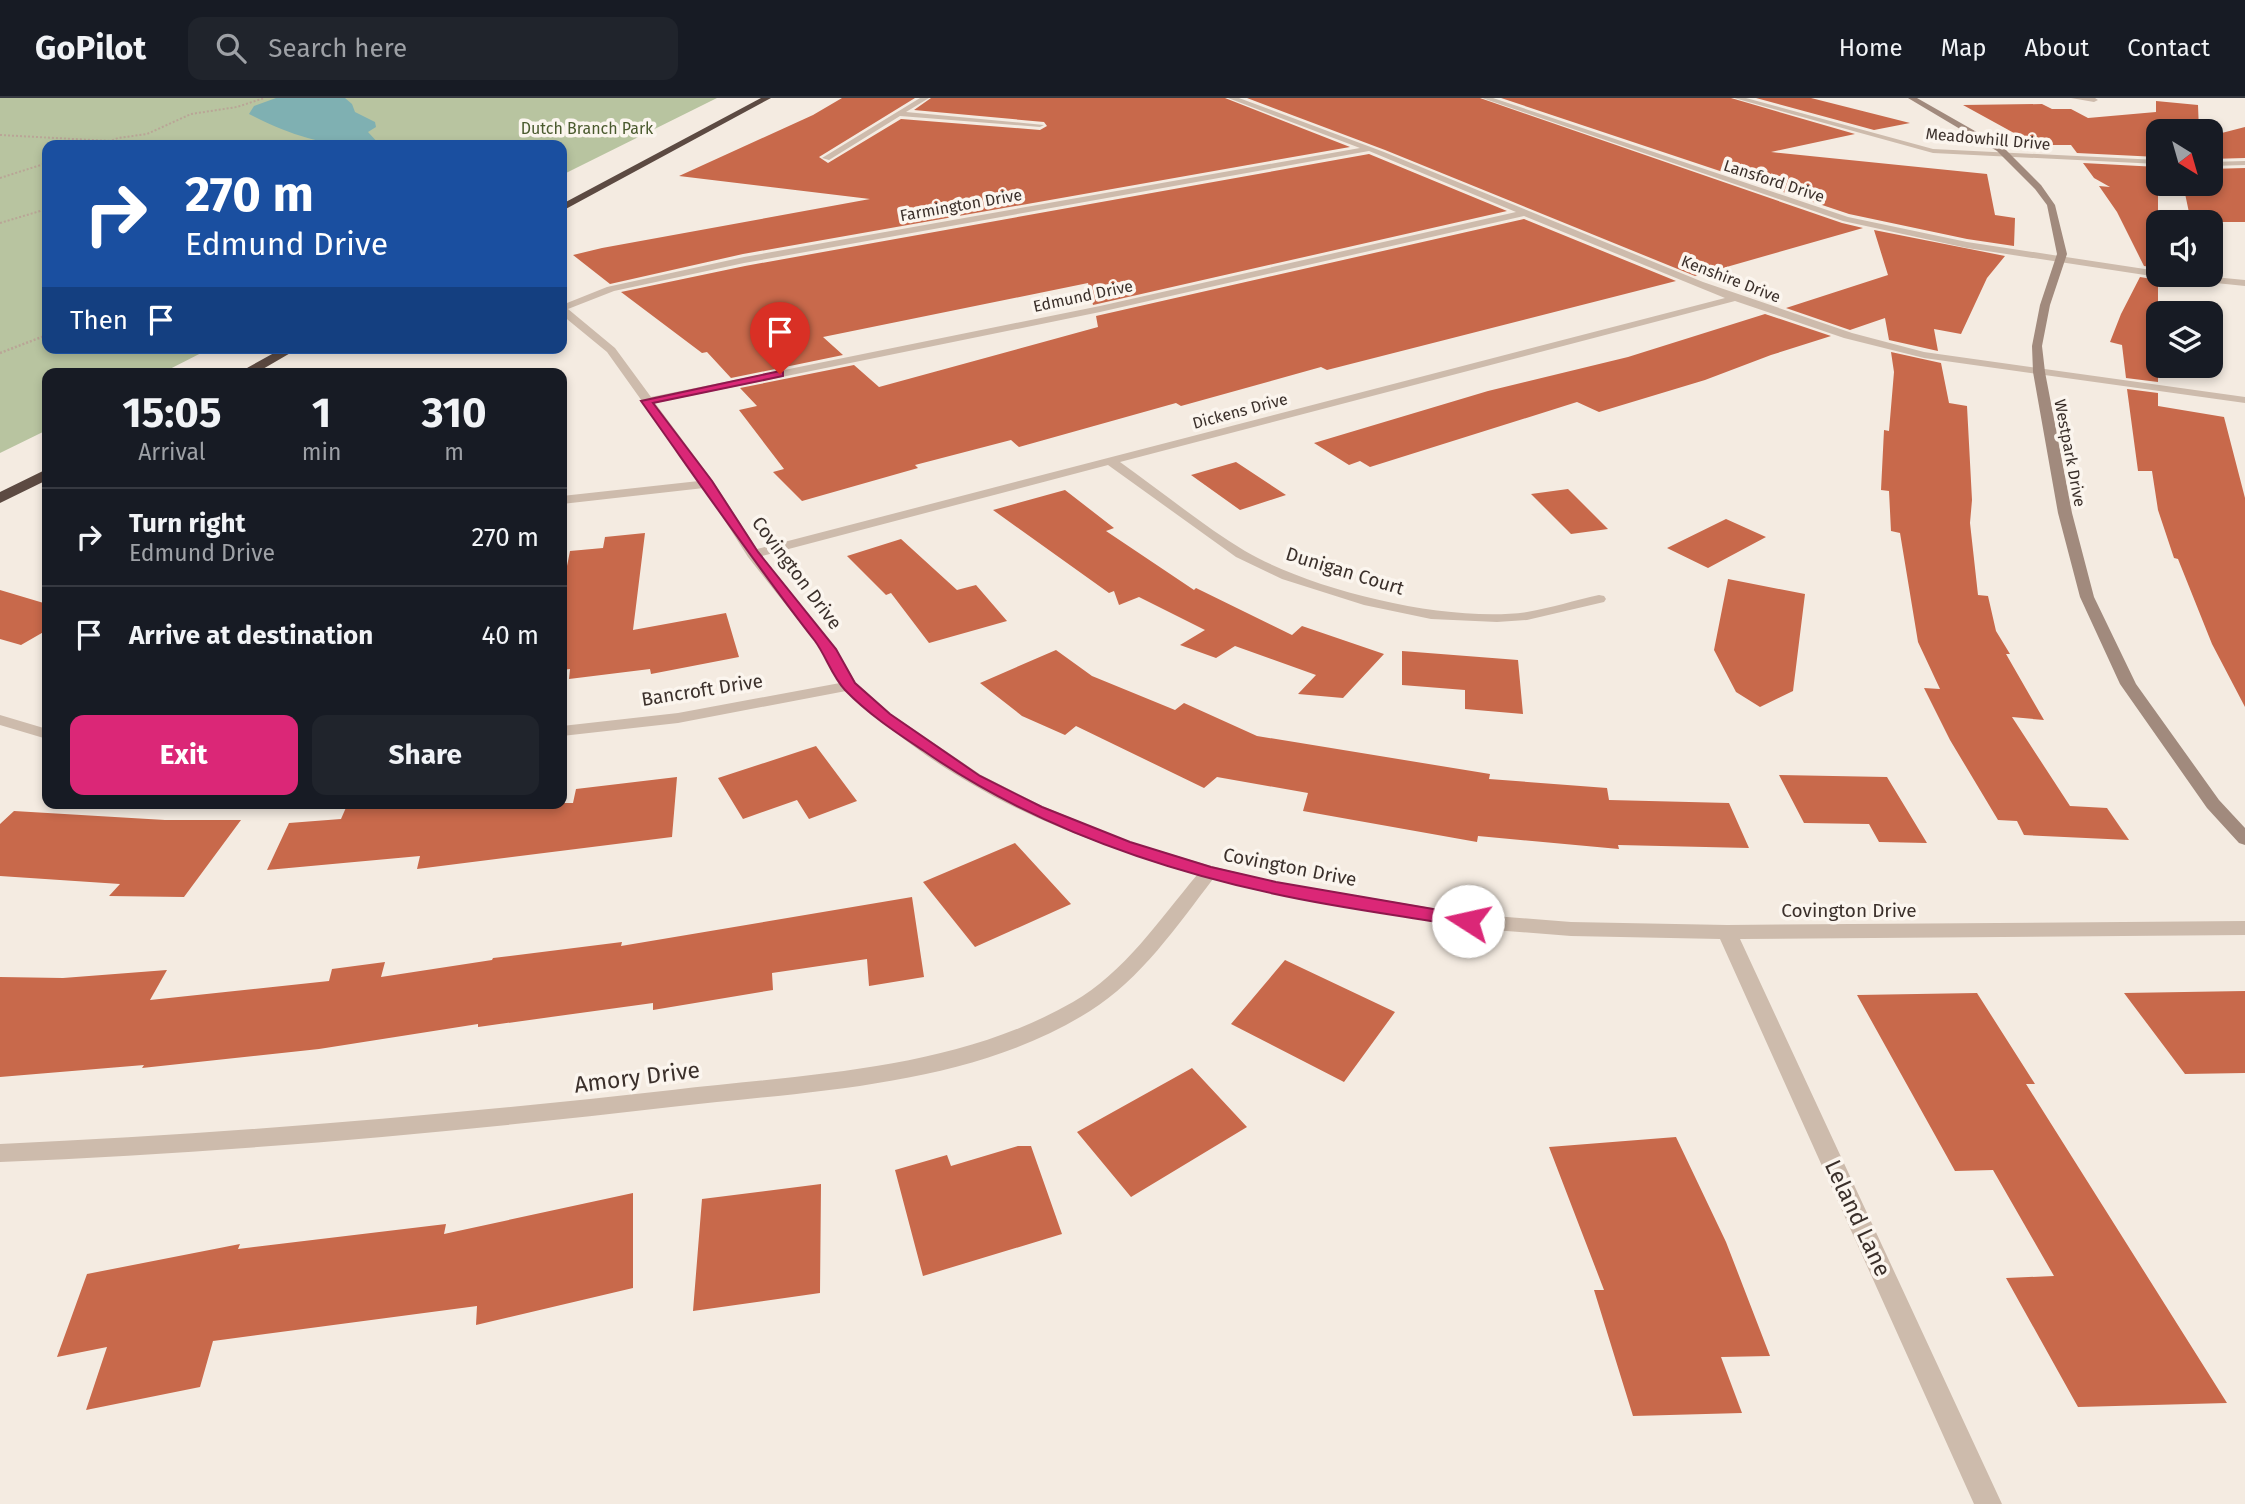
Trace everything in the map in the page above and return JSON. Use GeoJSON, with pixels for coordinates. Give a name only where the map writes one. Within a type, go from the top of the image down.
{"type":"FeatureCollection","features":[{"type":"Feature","properties":{"kind":"highway"},"geometry":{"type":"LineString","coordinates":[[567,205],[767,98]]}},
{"type":"Feature","properties":{"kind":"highway"},"geometry":{"type":"LineString","coordinates":[[255,368],[281,354]]}},
{"type":"Feature","properties":{"kind":"highway"},"geometry":{"type":"LineString","coordinates":[[0,498],[42,477]]}},
{"type":"Feature","properties":{"kind":"street"},"geometry":{"type":"LineString","coordinates":[[826,158],[925,98]]}},
{"type":"Feature","properties":{"kind":"street","name":"Kenshire Drive"},"geometry":{"type":"LineString","coordinates":[[1232,98],[1369,149],[1803,324],[1875,345],[2039,372],[2245,400]]}},
{"type":"Feature","properties":{"kind":"street","name":"Lansford Drive"},"geometry":{"type":"LineString","coordinates":[[1486,98],[1846,219],[1956,243],[2146,272]]}},
{"type":"Feature","properties":{"kind":"street","name":"Meadowhill Drive"},"geometry":{"type":"LineString","coordinates":[[1738,98],[1933,151],[2008,157],[2146,162]]}},
{"type":"Feature","properties":{"kind":"street","name":"Westpark Drive"},"geometry":{"type":"LineString","coordinates":[[1912,98],[1973,132],[2008,157],[2038,187],[2051,205],[2058,229],[2060,260],[2045,305],[2037,346],[2039,372],[2065,513],[2087,597],[2128,684],[2213,804],[2245,839]]}},
{"type":"Feature","properties":{"kind":"street"},"geometry":{"type":"LineString","coordinates":[[2075,98],[2094,100]]}},
{"type":"Feature","properties":{"kind":"street"},"geometry":{"type":"LineString","coordinates":[[898,114],[1040,125]]}},
{"type":"Feature","properties":{"kind":"street","name":"Farmington Drive"},"geometry":{"type":"LineString","coordinates":[[567,307],[611,289],[744,260],[1369,149]]}},
{"type":"Feature","properties":{"kind":"street"},"geometry":{"type":"LineString","coordinates":[[2223,163],[2245,163]]}},
{"type":"Feature","properties":{"kind":"street","name":"Edmund Drive"},"geometry":{"type":"LineString","coordinates":[[646,401],[1100,309],[1525,213]]}},
{"type":"Feature","properties":{"kind":"street"},"geometry":{"type":"LineString","coordinates":[[2223,281],[2245,283]]}},
{"type":"Feature","properties":{"kind":"street","name":"Dickens Drive"},"geometry":{"type":"LineString","coordinates":[[754,554],[1735,298]]}},
{"type":"Feature","properties":{"kind":"street","name":"Covington Drive"},"geometry":{"type":"LineString","coordinates":[[567,313],[611,350],[708,484],[754,554],[831,652],[849,686],[885,717],[975,779],[1036,810],[1124,846],[1209,872],[1276,888],[1468,921],[1571,929],[1727,932],[2245,928]]}},
{"type":"Feature","properties":{"kind":"street","name":"Dunigan Court"},"geometry":{"type":"LineString","coordinates":[[1111,463],[1241,554],[1287,576],[1369,602],[1430,615],[1497,618],[1527,616],[1599,599]]}},
{"type":"Feature","properties":{"kind":"street"},"geometry":{"type":"LineString","coordinates":[[567,499],[708,484]]}},
{"type":"Feature","properties":{"kind":"street","name":"Bancroft Drive"},"geometry":{"type":"LineString","coordinates":[[567,730],[678,718],[849,686]]}},
{"type":"Feature","properties":{"kind":"street"},"geometry":{"type":"LineString","coordinates":[[0,720],[42,733]]}},
{"type":"Feature","properties":{"kind":"street","name":"Amory Drive"},"geometry":{"type":"LineString","coordinates":[[0,1153],[156,1148],[492,1120],[905,1071],[997,1045],[1082,1006],[1134,963],[1209,872]]}},
{"type":"Feature","properties":{"kind":"street","name":"Leland Lane"},"geometry":{"type":"LineString","coordinates":[[1727,932],[1988,1504]]}},
{"type":"Feature","properties":{"kind":"path"},"geometry":{"type":"LineString","coordinates":[[119,140],[147,134],[191,114],[237,107],[264,98]]}},
{"type":"Feature","properties":{"kind":"path"},"geometry":{"type":"LineString","coordinates":[[0,135],[95,140]]}},
{"type":"Feature","properties":{"kind":"path"},"geometry":{"type":"LineString","coordinates":[[0,178],[42,165]]}},
{"type":"Feature","properties":{"kind":"path"},"geometry":{"type":"LineString","coordinates":[[0,223],[42,210]]}},
{"type":"Feature","properties":{"kind":"path"},"geometry":{"type":"LineString","coordinates":[[0,353],[42,337]]}},
{"type":"Feature","properties":{"kind":"green space","name":"Dutch Branch Park"},"geometry":{"type":"Polygon","coordinates":[[[0,98],[717,98],[567,173],[567,140],[42,140],[42,354],[199,354],[172,368],[42,368],[42,432],[0,453],[0,98]]]}},
{"type":"Feature","properties":{"kind":"water"},"geometry":{"type":"Polygon","coordinates":[[[276,98],[345,98],[352,104],[355,112],[375,122],[376,127],[368,132],[375,140],[316,140],[297,135],[249,114],[254,106],[276,98]]]}},
{"type":"Feature","properties":{"kind":"building"},"geometry":{"type":"Polygon","coordinates":[[[842,98],[915,98],[819,157],[828,163],[901,119],[1040,130],[1047,126],[1044,122],[914,110],[931,98],[1225,98],[1350,147],[743,254],[610,284],[573,255],[870,199],[679,176],[813,115],[842,98]]]}},
{"type":"Feature","properties":{"kind":"building"},"geometry":{"type":"Polygon","coordinates":[[[1247,98],[1480,98],[1863,228],[1695,276],[1385,150],[1247,98]]]}},
{"type":"Feature","properties":{"kind":"building"},"geometry":{"type":"Polygon","coordinates":[[[1501,98],[1731,98],[1855,134],[1771,152],[1987,174],[1995,215],[2015,218],[2014,246],[1849,214],[1501,98]]]}},
{"type":"Feature","properties":{"kind":"building"},"geometry":{"type":"Polygon","coordinates":[[[1756,98],[1811,98],[1910,123],[1874,130],[1756,98]]]}},
{"type":"Feature","properties":{"kind":"building"},"geometry":{"type":"Polygon","coordinates":[[[2156,101],[2198,105],[2199,119],[2146,119],[2146,156],[2077,153],[2071,145],[2036,145],[1963,105],[2042,104],[2052,109],[2071,109],[2088,118],[2156,112],[2156,101]]]}},
{"type":"Feature","properties":{"kind":"building"},"geometry":{"type":"Polygon","coordinates":[[[2245,127],[2245,158],[2223,159],[2223,133],[2245,127]]]}},
{"type":"Feature","properties":{"kind":"building"},"geometry":{"type":"Polygon","coordinates":[[[1369,154],[1507,211],[1093,305],[1088,283],[823,337],[843,355],[731,378],[707,352],[702,353],[621,292],[745,266],[1369,154]]]}},
{"type":"Feature","properties":{"kind":"building"},"geometry":{"type":"Polygon","coordinates":[[[2083,163],[2146,166],[2146,196],[2158,196],[2158,210],[2146,210],[2146,266],[2117,212],[2099,186],[2110,187],[2094,178],[2083,163]]]}},
{"type":"Feature","properties":{"kind":"building"},"geometry":{"type":"Polygon","coordinates":[[[2245,168],[2245,222],[2223,222],[2223,210],[2188,210],[2186,196],[2223,196],[2223,169],[2245,168]]]}},
{"type":"Feature","properties":{"kind":"building"},"geometry":{"type":"Polygon","coordinates":[[[1524,219],[1676,281],[1327,370],[1321,367],[1181,406],[1176,403],[1019,447],[1011,440],[915,465],[918,468],[802,501],[773,472],[784,469],[739,410],[757,406],[740,388],[854,365],[879,387],[1098,327],[1096,316],[1524,219]]]}},
{"type":"Feature","properties":{"kind":"building"},"geometry":{"type":"Polygon","coordinates":[[[1874,230],[2005,256],[1987,278],[1961,334],[1934,329],[1938,351],[1889,340],[1885,318],[1850,330],[1786,308],[1888,275],[1874,230]]]}},
{"type":"Feature","properties":{"kind":"building"},"geometry":{"type":"Polygon","coordinates":[[[2140,277],[2146,278],[2146,287],[2158,287],[2158,301],[2146,301],[2146,378],[2158,378],[2158,382],[2126,378],[2122,345],[2110,342],[2140,277]]]}},
{"type":"Feature","properties":{"kind":"building"},"geometry":{"type":"Polygon","coordinates":[[[1765,314],[1831,336],[1705,380],[1599,412],[1577,402],[1370,467],[1360,461],[1349,465],[1314,443],[1488,391],[1628,357],[1765,314]]]}},
{"type":"Feature","properties":{"kind":"building"},"geometry":{"type":"Polygon","coordinates":[[[1891,352],[1941,363],[1949,403],[1967,406],[1972,500],[1970,523],[1978,595],[1988,596],[1996,631],[2010,654],[2006,654],[2044,720],[2012,717],[2070,806],[2107,808],[2129,840],[2024,835],[2017,821],[1998,820],[1950,740],[1924,688],[1940,689],[1918,642],[1900,533],[1891,531],[1889,491],[1881,490],[1884,430],[1889,431],[1894,372],[1891,352]]]}},
{"type":"Feature","properties":{"kind":"building"},"geometry":{"type":"Polygon","coordinates":[[[2127,389],[2158,393],[2158,406],[2224,417],[2245,498],[2245,707],[2212,644],[2178,559],[2174,558],[2158,510],[2152,471],[2138,471],[2127,389]]]}},
{"type":"Feature","properties":{"kind":"building"},"geometry":{"type":"Polygon","coordinates":[[[1236,462],[1286,495],[1240,510],[1191,475],[1236,462]]]}},
{"type":"Feature","properties":{"kind":"building"},"geometry":{"type":"Polygon","coordinates":[[[1568,489],[1608,529],[1571,534],[1531,494],[1568,489]]]}},
{"type":"Feature","properties":{"kind":"building"},"geometry":{"type":"Polygon","coordinates":[[[1065,490],[1114,528],[1106,531],[1194,590],[1196,588],[1292,635],[1302,626],[1384,654],[1343,698],[1298,694],[1316,675],[1235,646],[1216,658],[1180,645],[1205,630],[1139,597],[1119,605],[1114,591],[1109,593],[993,510],[1065,490]]]}},
{"type":"Feature","properties":{"kind":"building"},"geometry":{"type":"Polygon","coordinates":[[[1726,519],[1766,537],[1708,568],[1667,548],[1726,519]]]}},
{"type":"Feature","properties":{"kind":"building"},"geometry":{"type":"Polygon","coordinates":[[[645,533],[633,630],[726,613],[739,657],[651,674],[650,669],[569,679],[567,566],[570,551],[603,548],[605,537],[645,533]]]}},
{"type":"Feature","properties":{"kind":"building"},"geometry":{"type":"Polygon","coordinates":[[[901,539],[957,590],[976,585],[1007,621],[929,643],[891,593],[886,595],[847,556],[901,539]]]}},
{"type":"Feature","properties":{"kind":"building"},"geometry":{"type":"Polygon","coordinates":[[[1728,579],[1805,594],[1793,691],[1760,707],[1736,692],[1714,650],[1728,579]]]}},
{"type":"Feature","properties":{"kind":"building"},"geometry":{"type":"Polygon","coordinates":[[[0,590],[42,603],[42,633],[21,645],[0,639],[0,590]]]}},
{"type":"Feature","properties":{"kind":"building"},"geometry":{"type":"Polygon","coordinates":[[[1056,650],[1092,676],[1175,710],[1184,703],[1257,736],[1490,774],[1489,779],[1607,788],[1609,800],[1729,803],[1749,848],[1618,845],[1619,849],[1478,836],[1477,842],[1303,811],[1308,793],[1217,777],[1204,788],[1076,726],[1065,735],[1022,716],[980,683],[1056,650]]]}},
{"type":"Feature","properties":{"kind":"building"},"geometry":{"type":"Polygon","coordinates":[[[1402,651],[1518,660],[1523,714],[1465,709],[1465,690],[1402,685],[1402,651]]]}},
{"type":"Feature","properties":{"kind":"building"},"geometry":{"type":"Polygon","coordinates":[[[816,746],[857,801],[809,819],[797,800],[743,819],[718,778],[816,746]]]}},
{"type":"Feature","properties":{"kind":"building"},"geometry":{"type":"Polygon","coordinates":[[[1779,775],[1887,777],[1927,843],[1879,842],[1869,824],[1804,823],[1779,775]]]}},
{"type":"Feature","properties":{"kind":"building"},"geometry":{"type":"Polygon","coordinates":[[[677,777],[672,837],[417,869],[420,856],[267,870],[289,823],[341,819],[345,809],[567,809],[567,803],[573,803],[576,789],[677,777]]]}},
{"type":"Feature","properties":{"kind":"building"},"geometry":{"type":"Polygon","coordinates":[[[14,811],[165,820],[241,820],[184,897],[109,896],[120,884],[0,876],[0,824],[14,811]]]}},
{"type":"Feature","properties":{"kind":"building"},"geometry":{"type":"Polygon","coordinates":[[[1015,843],[1071,904],[975,947],[923,882],[1015,843]]]}},
{"type":"Feature","properties":{"kind":"building"},"geometry":{"type":"Polygon","coordinates":[[[912,897],[924,977],[869,986],[867,959],[772,973],[773,990],[653,1010],[653,1003],[478,1027],[478,1024],[319,1049],[142,1068],[144,1065],[0,1077],[0,977],[63,978],[167,970],[150,1000],[329,981],[332,969],[385,962],[381,977],[493,958],[622,942],[621,946],[912,897]]]}},
{"type":"Feature","properties":{"kind":"building"},"geometry":{"type":"Polygon","coordinates":[[[1285,960],[1395,1012],[1344,1082],[1231,1024],[1285,960]]]}},
{"type":"Feature","properties":{"kind":"building"},"geometry":{"type":"Polygon","coordinates":[[[2245,991],[2245,1073],[2185,1074],[2124,993],[2245,991]]]}},
{"type":"Feature","properties":{"kind":"building"},"geometry":{"type":"Polygon","coordinates":[[[1977,993],[2035,1084],[2026,1084],[2227,1403],[2078,1407],[2006,1278],[2054,1276],[1993,1170],[1955,1171],[1857,995],[1977,993]]]}},
{"type":"Feature","properties":{"kind":"building"},"geometry":{"type":"Polygon","coordinates":[[[1192,1068],[1247,1127],[1131,1197],[1077,1132],[1192,1068]]]}},
{"type":"Feature","properties":{"kind":"building"},"geometry":{"type":"Polygon","coordinates":[[[1676,1137],[1726,1242],[1770,1356],[1721,1357],[1742,1413],[1633,1416],[1594,1290],[1604,1290],[1549,1147],[1676,1137]]]}},
{"type":"Feature","properties":{"kind":"building"},"geometry":{"type":"Polygon","coordinates":[[[1018,1146],[1031,1146],[1062,1234],[923,1276],[895,1170],[947,1155],[951,1166],[1018,1146]]]}},
{"type":"Feature","properties":{"kind":"building"},"geometry":{"type":"Polygon","coordinates":[[[821,1184],[820,1293],[693,1311],[702,1199],[821,1184]]]}},
{"type":"Feature","properties":{"kind":"building"},"geometry":{"type":"Polygon","coordinates":[[[633,1193],[633,1288],[476,1325],[477,1306],[213,1341],[200,1387],[86,1410],[107,1347],[57,1357],[87,1274],[240,1244],[238,1249],[446,1224],[444,1234],[633,1193]]]}},
{"type":"Feature","properties":{"kind":"route"},"geometry":{"type":"LineString","coordinates":[[780,374],[646,401],[708,484],[754,554],[831,652],[849,686],[885,717],[975,779],[1036,810],[1124,846],[1209,872],[1276,888],[1468,921]]}}]}
